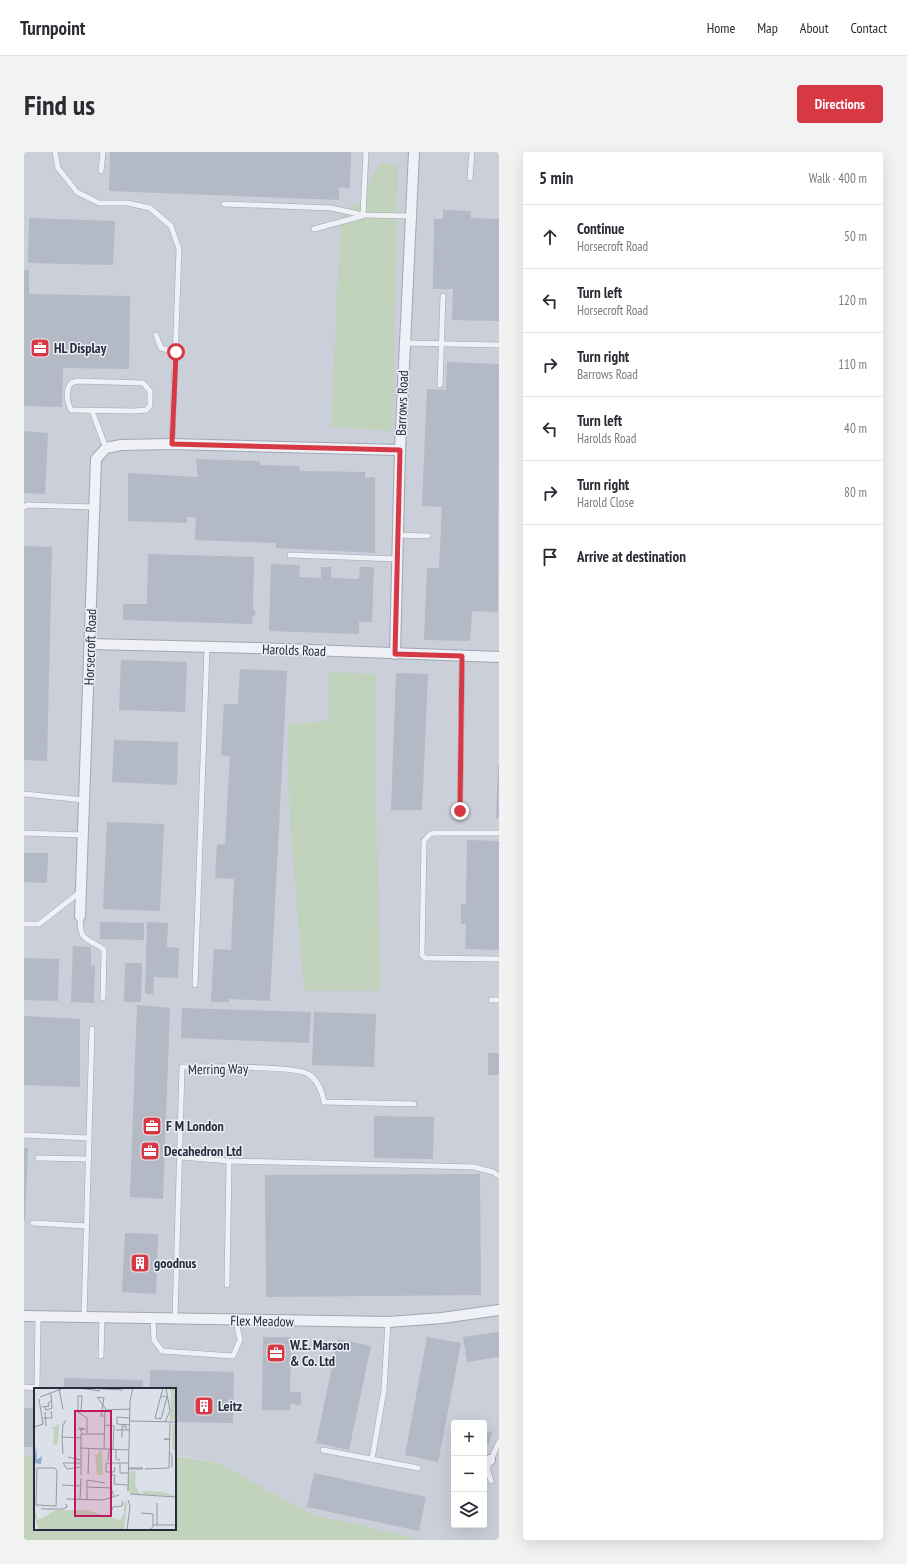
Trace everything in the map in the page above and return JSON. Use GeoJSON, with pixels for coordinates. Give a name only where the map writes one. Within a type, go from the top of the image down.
{"type":"FeatureCollection","features":[{"type":"Feature","properties":{"kind":"street","name":"Barrows Road"},"geometry":{"type":"LineString","coordinates":[[395,654],[400,450],[414,152]]}},
{"type":"Feature","properties":{"kind":"street"},"geometry":{"type":"LineString","coordinates":[[106,448],[121,445],[172,444],[400,450]]}},
{"type":"Feature","properties":{"kind":"street","name":"Horsecroft Road"},"geometry":{"type":"LineString","coordinates":[[80,916],[96,459],[106,448]]}},
{"type":"Feature","properties":{"kind":"street","name":"Harolds Road"},"geometry":{"type":"LineString","coordinates":[[90,644],[256,648],[499,657]]}},
{"type":"Feature","properties":{"kind":"street","name":"Flex Meadow"},"geometry":{"type":"LineString","coordinates":[[24,1316],[388,1322],[442,1318],[499,1310]]}},
{"type":"Feature","properties":{"kind":"lane"},"geometry":{"type":"LineString","coordinates":[[55,152],[58,168],[77,192],[99,202],[128,202],[150,208],[171,226],[179,249],[172,444]]}},
{"type":"Feature","properties":{"kind":"lane"},"geometry":{"type":"LineString","coordinates":[[102,171],[103,152]]}},
{"type":"Feature","properties":{"kind":"lane"},"geometry":{"type":"LineString","coordinates":[[363,215],[366,152]]}},
{"type":"Feature","properties":{"kind":"lane"},"geometry":{"type":"LineString","coordinates":[[470,178],[472,152]]}},
{"type":"Feature","properties":{"kind":"lane"},"geometry":{"type":"LineString","coordinates":[[224,204],[331,208],[363,215],[410,216]]}},
{"type":"Feature","properties":{"kind":"lane"},"geometry":{"type":"LineString","coordinates":[[314,229],[363,215]]}},
{"type":"Feature","properties":{"kind":"lane"},"geometry":{"type":"LineString","coordinates":[[440,385],[443,296]]}},
{"type":"Feature","properties":{"kind":"lane"},"geometry":{"type":"LineString","coordinates":[[156,335],[161,348],[176,352]]}},
{"type":"Feature","properties":{"kind":"lane"},"geometry":{"type":"LineString","coordinates":[[405,343],[499,345]]}},
{"type":"Feature","properties":{"kind":"lane"},"geometry":{"type":"LineString","coordinates":[[78,380],[142,383],[150,391],[150,406],[146,410],[92,411],[71,410],[68,403],[68,388],[71,383],[78,380]]}},
{"type":"Feature","properties":{"kind":"lane"},"geometry":{"type":"LineString","coordinates":[[92,411],[106,448]]}},
{"type":"Feature","properties":{"kind":"lane"},"geometry":{"type":"LineString","coordinates":[[24,507],[27,505],[95,507]]}},
{"type":"Feature","properties":{"kind":"lane"},"geometry":{"type":"LineString","coordinates":[[398,536],[428,536]]}},
{"type":"Feature","properties":{"kind":"lane"},"geometry":{"type":"LineString","coordinates":[[290,555],[397,559]]}},
{"type":"Feature","properties":{"kind":"lane"},"geometry":{"type":"LineString","coordinates":[[194,985],[207,648]]}},
{"type":"Feature","properties":{"kind":"lane"},"geometry":{"type":"LineString","coordinates":[[460,811],[462,656]]}},
{"type":"Feature","properties":{"kind":"lane"},"geometry":{"type":"LineString","coordinates":[[24,794],[84,800]]}},
{"type":"Feature","properties":{"kind":"lane"},"geometry":{"type":"LineString","coordinates":[[499,833],[434,832],[424,841],[422,955],[425,958],[499,959]]}},
{"type":"Feature","properties":{"kind":"lane"},"geometry":{"type":"LineString","coordinates":[[24,833],[82,835]]}},
{"type":"Feature","properties":{"kind":"lane"},"geometry":{"type":"LineString","coordinates":[[24,924],[39,924],[81,891]]}},
{"type":"Feature","properties":{"kind":"lane"},"geometry":{"type":"LineString","coordinates":[[80,916],[81,934],[86,940],[103,948],[104,951],[103,998]]}},
{"type":"Feature","properties":{"kind":"lane"},"geometry":{"type":"LineString","coordinates":[[491,1000],[499,1000]]}},
{"type":"Feature","properties":{"kind":"lane"},"geometry":{"type":"LineString","coordinates":[[84,1317],[92,1029]]}},
{"type":"Feature","properties":{"kind":"lane","name":"Merring Way"},"geometry":{"type":"LineString","coordinates":[[175,1319],[182,1067],[272,1068],[297,1070],[307,1072],[315,1080],[322,1091],[324,1102],[414,1104]]}},
{"type":"Feature","properties":{"kind":"lane"},"geometry":{"type":"LineString","coordinates":[[24,1135],[89,1138]]}},
{"type":"Feature","properties":{"kind":"lane"},"geometry":{"type":"LineString","coordinates":[[180,1157],[229,1161],[474,1167],[493,1172],[499,1176]]}},
{"type":"Feature","properties":{"kind":"lane"},"geometry":{"type":"LineString","coordinates":[[38,1158],[88,1159]]}},
{"type":"Feature","properties":{"kind":"lane"},"geometry":{"type":"LineString","coordinates":[[228,1284],[229,1161]]}},
{"type":"Feature","properties":{"kind":"lane"},"geometry":{"type":"LineString","coordinates":[[33,1223],[86,1226]]}},
{"type":"Feature","properties":{"kind":"lane"},"geometry":{"type":"LineString","coordinates":[[24,1387],[37,1388],[38,1316]]}},
{"type":"Feature","properties":{"kind":"lane"},"geometry":{"type":"LineString","coordinates":[[101,1356],[102,1318]]}},
{"type":"Feature","properties":{"kind":"lane"},"geometry":{"type":"LineString","coordinates":[[153,1319],[154,1340],[162,1351],[233,1356],[240,1340],[236,1320]]}},
{"type":"Feature","properties":{"kind":"lane"},"geometry":{"type":"LineString","coordinates":[[372,1459],[384,1390],[388,1322]]}},
{"type":"Feature","properties":{"kind":"lane"},"geometry":{"type":"LineString","coordinates":[[491,1481],[487,1461],[499,1442]]}},
{"type":"Feature","properties":{"kind":"lane"},"geometry":{"type":"LineString","coordinates":[[323,1450],[418,1468]]}},
{"type":"Feature","properties":{"kind":"shaded area"},"geometry":{"type":"Polygon","coordinates":[[[24,152],[499,152],[499,1540],[417,1540],[316,1516],[218,1463],[176,1455],[176,1388],[34,1388],[34,1457],[24,1457],[24,152]]]}},
{"type":"Feature","properties":{"kind":"green space"},"geometry":{"type":"Polygon","coordinates":[[[382,162],[398,167],[393,431],[331,427],[341,212],[363,199],[372,175],[382,162]]]}},
{"type":"Feature","properties":{"kind":"green space"},"geometry":{"type":"Polygon","coordinates":[[[329,672],[376,674],[376,804],[381,991],[304,991],[290,823],[288,724],[329,721],[329,672]]]}},
{"type":"Feature","properties":{"kind":"green space"},"geometry":{"type":"Polygon","coordinates":[[[24,1456],[34,1456],[34,1530],[176,1530],[176,1456],[218,1463],[316,1516],[422,1540],[24,1540],[24,1456]]]}},
{"type":"Feature","properties":{"kind":"building"},"geometry":{"type":"Polygon","coordinates":[[[110,152],[351,152],[350,188],[339,187],[339,200],[109,191],[110,152]]]}},
{"type":"Feature","properties":{"kind":"building"},"geometry":{"type":"Polygon","coordinates":[[[443,210],[471,211],[471,218],[499,219],[499,321],[452,320],[453,289],[433,289],[434,219],[443,219],[443,210]]]}},
{"type":"Feature","properties":{"kind":"building"},"geometry":{"type":"Polygon","coordinates":[[[29,218],[115,221],[113,265],[28,263],[29,218]]]}},
{"type":"Feature","properties":{"kind":"building"},"geometry":{"type":"Polygon","coordinates":[[[24,270],[29,270],[29,294],[130,296],[129,369],[63,368],[62,407],[24,406],[24,270]]]}},
{"type":"Feature","properties":{"kind":"building"},"geometry":{"type":"Polygon","coordinates":[[[447,362],[499,364],[498,612],[472,611],[470,641],[424,640],[427,568],[439,568],[442,507],[422,506],[427,389],[446,390],[447,362]]]}},
{"type":"Feature","properties":{"kind":"building"},"geometry":{"type":"Polygon","coordinates":[[[24,431],[48,433],[45,494],[24,493],[24,431]]]}},
{"type":"Feature","properties":{"kind":"building"},"geometry":{"type":"Polygon","coordinates":[[[196,459],[260,461],[260,465],[299,466],[300,471],[365,472],[365,478],[375,477],[375,553],[276,548],[276,543],[195,540],[196,517],[187,517],[187,523],[128,521],[128,473],[198,477],[196,459]]]}},
{"type":"Feature","properties":{"kind":"building"},"geometry":{"type":"Polygon","coordinates":[[[24,546],[52,547],[47,761],[24,760],[24,546]]]}},
{"type":"Feature","properties":{"kind":"building"},"geometry":{"type":"Polygon","coordinates":[[[148,554],[254,557],[253,610],[255,610],[255,616],[253,616],[252,624],[123,620],[123,604],[147,604],[148,554]]]}},
{"type":"Feature","properties":{"kind":"building"},"geometry":{"type":"Polygon","coordinates":[[[271,564],[300,565],[299,577],[321,578],[321,567],[331,567],[331,578],[359,579],[360,567],[374,567],[372,622],[359,622],[359,634],[269,631],[271,564]]]}},
{"type":"Feature","properties":{"kind":"building"},"geometry":{"type":"Polygon","coordinates":[[[121,660],[187,662],[185,712],[119,710],[121,660]]]}},
{"type":"Feature","properties":{"kind":"building"},"geometry":{"type":"Polygon","coordinates":[[[240,669],[287,671],[270,1001],[229,999],[229,1002],[211,1002],[214,949],[231,950],[234,879],[215,878],[217,844],[225,845],[230,756],[221,755],[224,704],[238,704],[240,669]]]}},
{"type":"Feature","properties":{"kind":"building"},"geometry":{"type":"Polygon","coordinates":[[[396,673],[428,674],[422,810],[391,810],[396,673]]]}},
{"type":"Feature","properties":{"kind":"building"},"geometry":{"type":"Polygon","coordinates":[[[114,740],[178,742],[177,785],[112,782],[114,740]]]}},
{"type":"Feature","properties":{"kind":"building"},"geometry":{"type":"Polygon","coordinates":[[[498,765],[499,818],[496,818],[498,765]]]}},
{"type":"Feature","properties":{"kind":"building"},"geometry":{"type":"Polygon","coordinates":[[[107,822],[164,824],[160,911],[103,909],[107,822]]]}},
{"type":"Feature","properties":{"kind":"building"},"geometry":{"type":"Polygon","coordinates":[[[467,840],[499,841],[499,950],[465,949],[466,924],[461,924],[461,904],[466,904],[467,840]]]}},
{"type":"Feature","properties":{"kind":"building"},"geometry":{"type":"Polygon","coordinates":[[[24,853],[48,853],[47,883],[24,882],[24,853]]]}},
{"type":"Feature","properties":{"kind":"building"},"geometry":{"type":"Polygon","coordinates":[[[100,922],[144,923],[144,940],[100,939],[100,922]]]}},
{"type":"Feature","properties":{"kind":"building"},"geometry":{"type":"Polygon","coordinates":[[[147,922],[168,923],[167,947],[179,948],[178,978],[154,977],[153,994],[145,994],[147,922]]]}},
{"type":"Feature","properties":{"kind":"building"},"geometry":{"type":"Polygon","coordinates":[[[73,946],[91,947],[91,965],[95,965],[94,1003],[71,1002],[73,946]]]}},
{"type":"Feature","properties":{"kind":"building"},"geometry":{"type":"Polygon","coordinates":[[[24,958],[59,959],[58,1001],[24,1000],[24,958]]]}},
{"type":"Feature","properties":{"kind":"building"},"geometry":{"type":"Polygon","coordinates":[[[125,963],[142,963],[141,1002],[124,1002],[125,963]]]}},
{"type":"Feature","properties":{"kind":"building"},"geometry":{"type":"Polygon","coordinates":[[[137,1005],[170,1008],[163,1199],[130,1197],[137,1005]]]}},
{"type":"Feature","properties":{"kind":"building"},"geometry":{"type":"Polygon","coordinates":[[[182,1008],[311,1012],[309,1043],[181,1038],[182,1008]]]}},
{"type":"Feature","properties":{"kind":"building"},"geometry":{"type":"Polygon","coordinates":[[[314,1012],[376,1014],[374,1067],[312,1065],[314,1012]]]}},
{"type":"Feature","properties":{"kind":"building"},"geometry":{"type":"Polygon","coordinates":[[[24,1016],[80,1019],[80,1087],[24,1085],[24,1016]]]}},
{"type":"Feature","properties":{"kind":"building"},"geometry":{"type":"Polygon","coordinates":[[[488,1053],[499,1053],[499,1075],[488,1075],[488,1053]]]}},
{"type":"Feature","properties":{"kind":"building"},"geometry":{"type":"Polygon","coordinates":[[[374,1116],[434,1117],[433,1159],[374,1158],[374,1116]]]}},
{"type":"Feature","properties":{"kind":"building"},"geometry":{"type":"Polygon","coordinates":[[[24,1148],[28,1148],[25,1220],[24,1220],[24,1148]]]}},
{"type":"Feature","properties":{"kind":"building"},"geometry":{"type":"Polygon","coordinates":[[[480,1174],[481,1295],[266,1297],[265,1175],[480,1174]]]}},
{"type":"Feature","properties":{"kind":"building","name":"goodnus"},"geometry":{"type":"Polygon","coordinates":[[[125,1233],[158,1234],[156,1294],[122,1292],[125,1233]]]}},
{"type":"Feature","properties":{"kind":"building"},"geometry":{"type":"Polygon","coordinates":[[[499,1332],[499,1357],[467,1362],[463,1337],[499,1332]]]}},
{"type":"Feature","properties":{"kind":"building"},"geometry":{"type":"Polygon","coordinates":[[[263,1337],[291,1337],[290,1392],[301,1392],[301,1405],[290,1404],[290,1410],[262,1410],[263,1337]]]}},
{"type":"Feature","properties":{"kind":"building"},"geometry":{"type":"Polygon","coordinates":[[[427,1337],[461,1343],[438,1462],[405,1455],[427,1337]]]}},
{"type":"Feature","properties":{"kind":"building"},"geometry":{"type":"Polygon","coordinates":[[[338,1339],[371,1346],[349,1450],[316,1443],[338,1339]]]}},
{"type":"Feature","properties":{"kind":"building","name":"Leitz"},"geometry":{"type":"Polygon","coordinates":[[[150,1370],[234,1372],[233,1423],[176,1422],[176,1388],[150,1388],[150,1370]]]}},
{"type":"Feature","properties":{"kind":"building"},"geometry":{"type":"Polygon","coordinates":[[[64,1378],[143,1380],[143,1388],[64,1388],[64,1378]]]}},
{"type":"Feature","properties":{"kind":"building"},"geometry":{"type":"Polygon","coordinates":[[[24,1408],[34,1408],[34,1447],[24,1447],[24,1408]]]}},
{"type":"Feature","properties":{"kind":"building"},"geometry":{"type":"Polygon","coordinates":[[[487,1431],[492,1432],[489,1444],[487,1444],[487,1431]]]}},
{"type":"Feature","properties":{"kind":"building"},"geometry":{"type":"Polygon","coordinates":[[[314,1473],[426,1497],[419,1531],[307,1507],[314,1473]]]}},
{"type":"Feature","properties":{"kind":"place","name":"HL Display"},"geometry":{"type":"Point","coordinates":[40,348]}},
{"type":"Feature","properties":{"kind":"place","name":"F M London"},"geometry":{"type":"Point","coordinates":[152,1126]}},
{"type":"Feature","properties":{"kind":"place","name":"Decahedron Ltd"},"geometry":{"type":"Point","coordinates":[150,1151]}},
{"type":"Feature","properties":{"kind":"place","name":"goodnus"},"geometry":{"type":"Point","coordinates":[140,1263]}},
{"type":"Feature","properties":{"kind":"place","name":"W.E. Marson & Co. Ltd"},"geometry":{"type":"Point","coordinates":[276,1353]}},
{"type":"Feature","properties":{"kind":"place","name":"Leitz"},"geometry":{"type":"Point","coordinates":[204,1406]}},
{"type":"Feature","properties":{"kind":"route"},"geometry":{"type":"LineString","coordinates":[[176,352],[172,444],[400,450],[395,654],[462,656],[460,811]]}}]}
